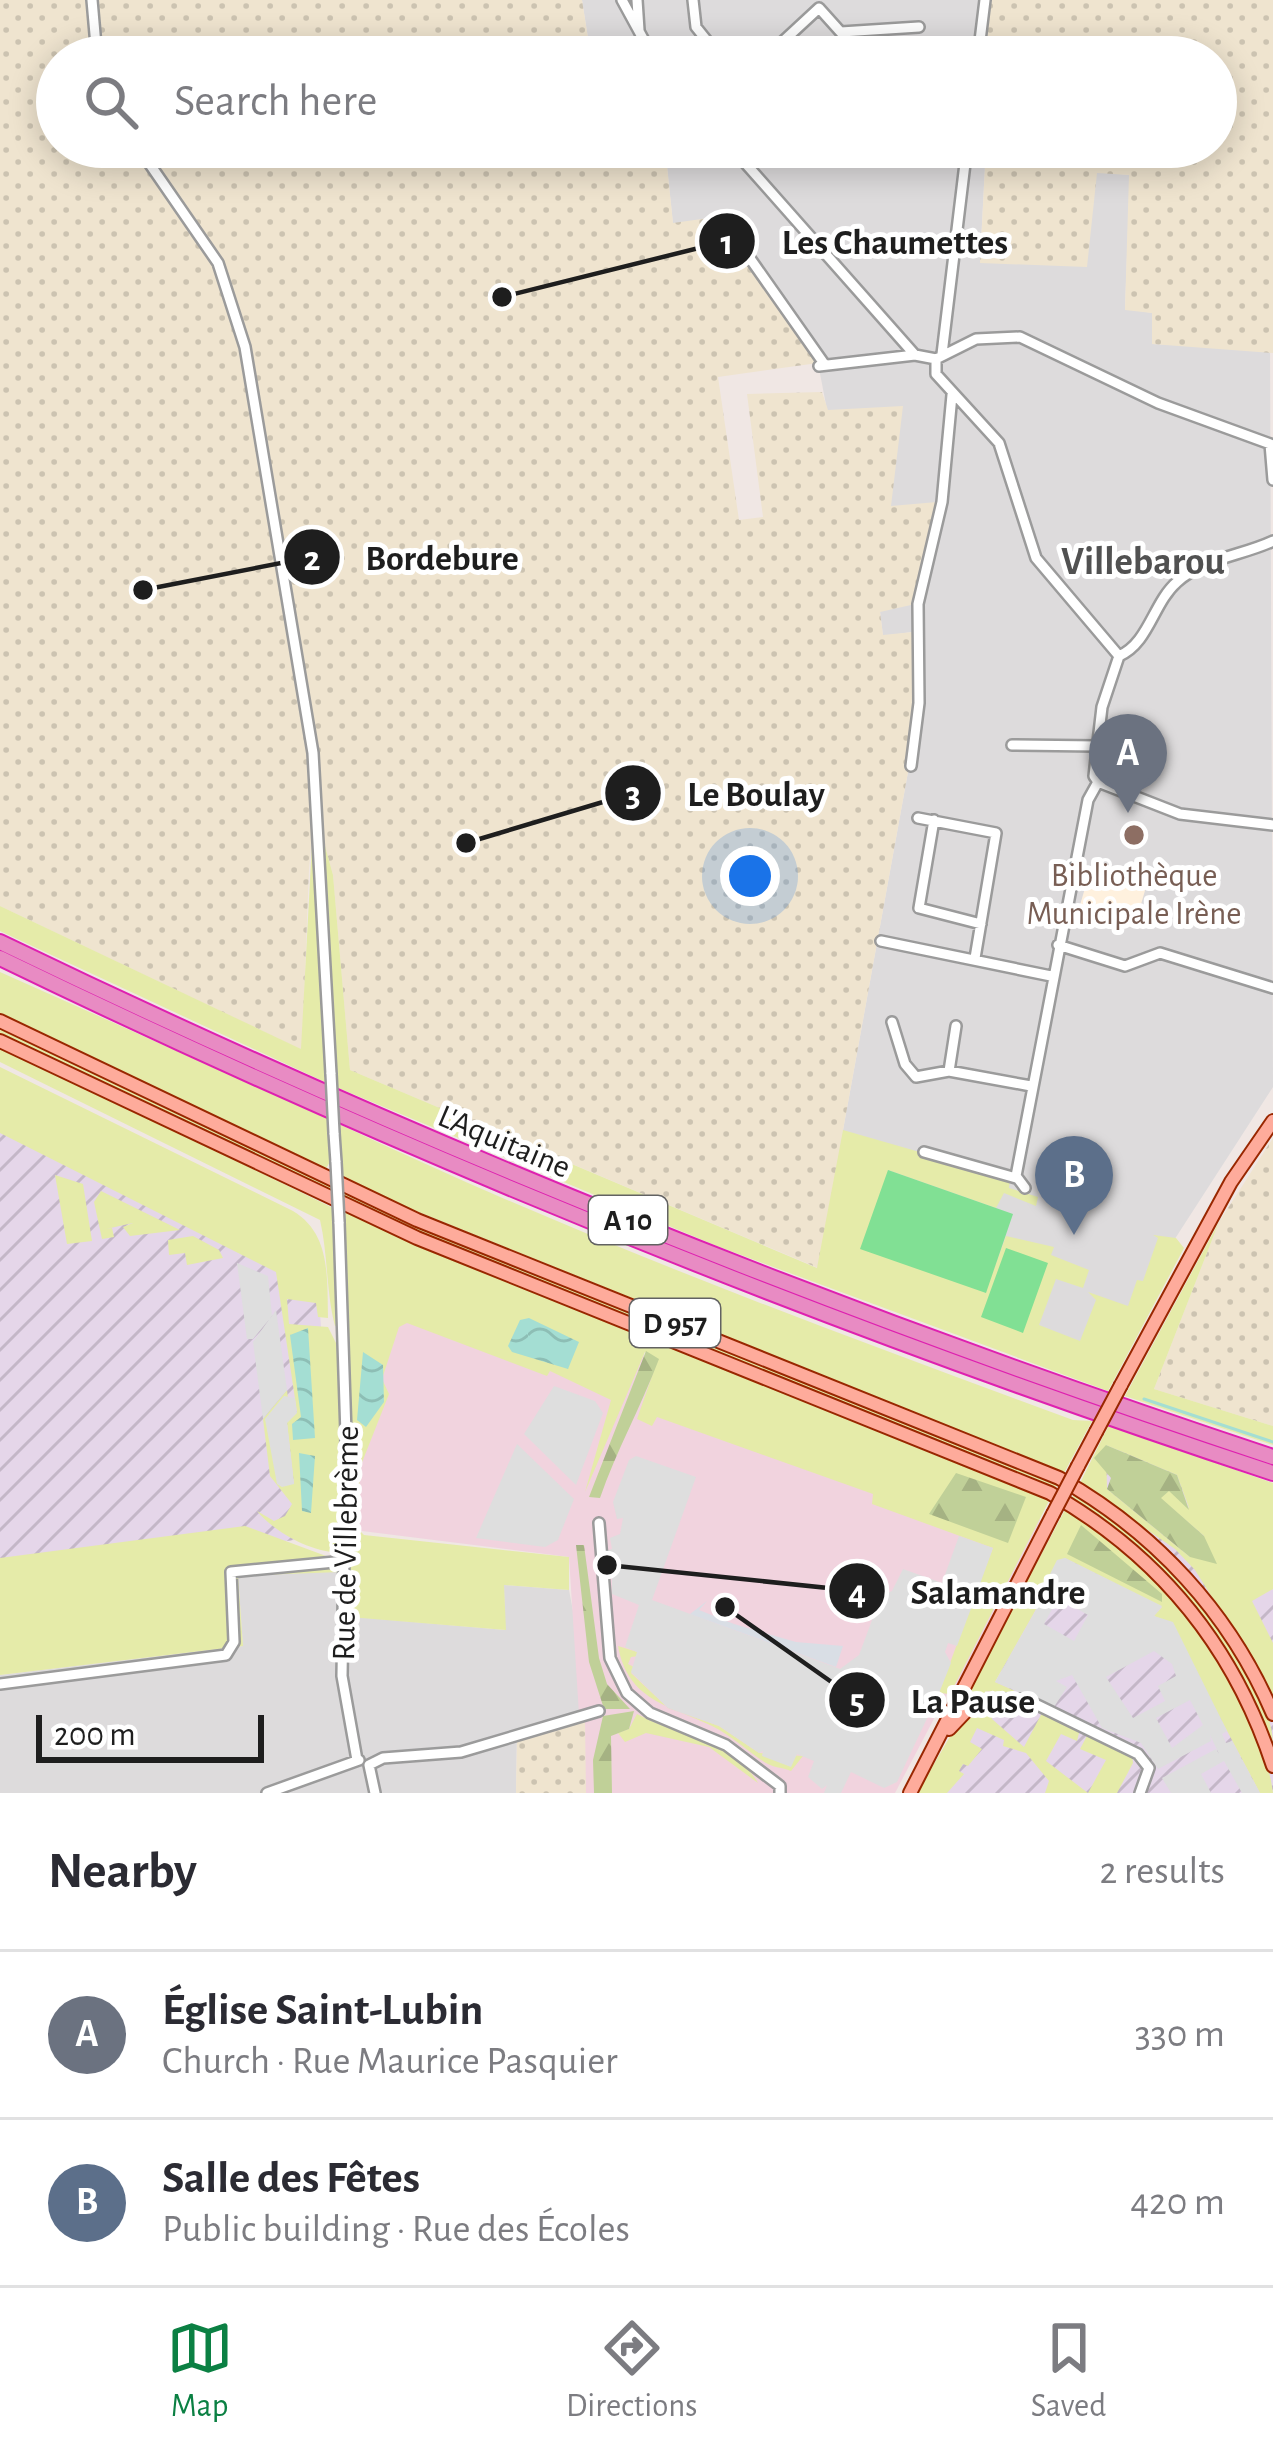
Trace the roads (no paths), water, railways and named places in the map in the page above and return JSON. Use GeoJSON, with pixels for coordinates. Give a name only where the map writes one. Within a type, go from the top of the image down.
{"type":"FeatureCollection","features":[{"type":"Feature","properties":{"kind":"highway","name":"L'Aquitaine"},"geometry":{"type":"LineString","coordinates":[[0,942],[307,1084],[616,1216],[937,1340],[1273,1456]]}},
{"type":"Feature","properties":{"kind":"highway","name":"L'Aquitaine"},"geometry":{"type":"LineString","coordinates":[[0,958],[282,1090],[611,1230],[913,1347],[1273,1473]]}},
{"type":"Feature","properties":{"kind":"main road","name":"D 957"},"geometry":{"type":"LineString","coordinates":[[0,1021],[417,1220],[1059,1478],[1142,1535],[1191,1582],[1242,1653],[1273,1714]]}},
{"type":"Feature","properties":{"kind":"main road","name":"D 957"},"geometry":{"type":"LineString","coordinates":[[0,1041],[417,1238],[971,1457],[1069,1504],[1131,1548],[1192,1610],[1237,1679],[1273,1766]]}},
{"type":"Feature","properties":{"kind":"main road"},"geometry":{"type":"LineString","coordinates":[[910,1793],[1121,1385],[1231,1182],[1273,1121]]}},
{"type":"Feature","properties":{"kind":"main road"},"geometry":{"type":"LineString","coordinates":[[935,1743],[968,1709],[990,1699]]}},
{"type":"Feature","properties":{"kind":"street"},"geometry":{"type":"LineString","coordinates":[[92,0],[95,36]]}},
{"type":"Feature","properties":{"kind":"street"},"geometry":{"type":"LineString","coordinates":[[622,0],[639,36]]}},
{"type":"Feature","properties":{"kind":"street"},"geometry":{"type":"LineString","coordinates":[[637,0],[641,36]]}},
{"type":"Feature","properties":{"kind":"street"},"geometry":{"type":"LineString","coordinates":[[693,0],[696,27],[703,36]]}},
{"type":"Feature","properties":{"kind":"street"},"geometry":{"type":"LineString","coordinates":[[981,36],[985,0]]}},
{"type":"Feature","properties":{"kind":"street"},"geometry":{"type":"LineString","coordinates":[[787,36],[818,4],[845,36]]}},
{"type":"Feature","properties":{"kind":"street"},"geometry":{"type":"LineString","coordinates":[[841,32],[920,27]]}},
{"type":"Feature","properties":{"kind":"street","name":"Rue de Villebrème"},"geometry":{"type":"LineString","coordinates":[[153,168],[218,262],[245,346],[313,753],[343,1325],[344,1703],[357,1760]]}},
{"type":"Feature","properties":{"kind":"street"},"geometry":{"type":"LineString","coordinates":[[749,168],[916,356]]}},
{"type":"Feature","properties":{"kind":"street"},"geometry":{"type":"LineString","coordinates":[[964,168],[936,374],[999,443],[1036,558],[1119,656]]}},
{"type":"Feature","properties":{"kind":"street"},"geometry":{"type":"LineString","coordinates":[[742,247],[822,365],[939,356],[986,336],[1030,340],[1168,407],[1271,444],[1273,480]]}},
{"type":"Feature","properties":{"kind":"street"},"geometry":{"type":"LineString","coordinates":[[911,766],[919,703],[919,604],[942,502],[952,395]]}},
{"type":"Feature","properties":{"kind":"street"},"geometry":{"type":"LineString","coordinates":[[1016,1178],[1051,976],[1088,800],[1098,782],[1097,746],[1107,685],[1119,656],[1132,650],[1168,591],[1184,577],[1204,564],[1273,541]]}},
{"type":"Feature","properties":{"kind":"street"},"geometry":{"type":"LineString","coordinates":[[1012,745],[1097,746]]}},
{"type":"Feature","properties":{"kind":"street"},"geometry":{"type":"LineString","coordinates":[[1098,782],[1180,814],[1273,825]]}},
{"type":"Feature","properties":{"kind":"street"},"geometry":{"type":"LineString","coordinates":[[918,818],[996,833],[975,958]]}},
{"type":"Feature","properties":{"kind":"street"},"geometry":{"type":"LineString","coordinates":[[934,820],[920,911],[981,924]]}},
{"type":"Feature","properties":{"kind":"street"},"geometry":{"type":"LineString","coordinates":[[881,941],[1051,976]]}},
{"type":"Feature","properties":{"kind":"street"},"geometry":{"type":"LineString","coordinates":[[1058,945],[1128,966],[1160,953],[1273,988]]}},
{"type":"Feature","properties":{"kind":"street"},"geometry":{"type":"LineString","coordinates":[[892,1022],[912,1074],[926,1078],[949,1072],[1031,1087]]}},
{"type":"Feature","properties":{"kind":"street"},"geometry":{"type":"LineString","coordinates":[[949,1072],[956,1026]]}},
{"type":"Feature","properties":{"kind":"street"},"geometry":{"type":"LineString","coordinates":[[924,1152],[1016,1178],[1025,1189]]}},
{"type":"Feature","properties":{"kind":"street"},"geometry":{"type":"LineString","coordinates":[[599,1523],[608,1646],[619,1682],[650,1713],[740,1755],[780,1786],[779,1793]]}},
{"type":"Feature","properties":{"kind":"street"},"geometry":{"type":"LineString","coordinates":[[0,1684],[226,1654],[233,1642],[231,1572],[345,1561]]}},
{"type":"Feature","properties":{"kind":"street"},"geometry":{"type":"LineString","coordinates":[[990,1699],[1025,1699],[1142,1757],[1149,1773],[1140,1793]]}},
{"type":"Feature","properties":{"kind":"street"},"geometry":{"type":"LineString","coordinates":[[267,1793],[357,1760],[369,1765],[383,1758],[470,1750],[599,1711]]}},
{"type":"Feature","properties":{"kind":"street"},"geometry":{"type":"LineString","coordinates":[[369,1765],[375,1793]]}},
{"type":"Feature","properties":{"kind":"water"},"geometry":{"type":"Polygon","coordinates":[[[529,1318],[579,1342],[568,1369],[512,1352],[508,1346],[520,1320],[529,1318]]]}},
{"type":"Feature","properties":{"kind":"water"},"geometry":{"type":"Polygon","coordinates":[[[308,1328],[315,1438],[293,1440],[292,1424],[301,1417],[290,1335],[308,1328]]]}},
{"type":"Feature","properties":{"kind":"water"},"geometry":{"type":"Polygon","coordinates":[[[363,1352],[383,1365],[384,1402],[366,1427],[357,1420],[363,1352]]]}},
{"type":"Feature","properties":{"kind":"water"},"geometry":{"type":"Polygon","coordinates":[[[299,1453],[315,1456],[311,1513],[302,1511],[299,1453]]]}},
{"type":"Feature","properties":{"kind":"waterway"},"geometry":{"type":"LineString","coordinates":[[1144,1399],[1273,1442]]}},
{"type":"Feature","properties":{"kind":"place","name":"Les Chaumettes"},"geometry":{"type":"Point","coordinates":[502,297]}},
{"type":"Feature","properties":{"kind":"place","name":"Bordebure"},"geometry":{"type":"Point","coordinates":[143,590]}},
{"type":"Feature","properties":{"kind":"place","name":"Église Saint-Lubin"},"geometry":{"type":"Point","coordinates":[1128,813]}},
{"type":"Feature","properties":{"kind":"place","name":"Bibliothèque Municipale Irène"},"geometry":{"type":"Point","coordinates":[1134,835]}},
{"type":"Feature","properties":{"kind":"place","name":"Le Boulay"},"geometry":{"type":"Point","coordinates":[466,843]}},
{"type":"Feature","properties":{"kind":"place","name":"Salle des Fêtes"},"geometry":{"type":"Point","coordinates":[1074,1235]}},
{"type":"Feature","properties":{"kind":"place","name":"Salamandre"},"geometry":{"type":"Point","coordinates":[607,1565]}},
{"type":"Feature","properties":{"kind":"place","name":"La Pause"},"geometry":{"type":"Point","coordinates":[725,1607]}},
{"type":"Feature","properties":{"kind":"district","name":"Villebarou"},"geometry":{"type":"Point","coordinates":[1143,560]}}]}
